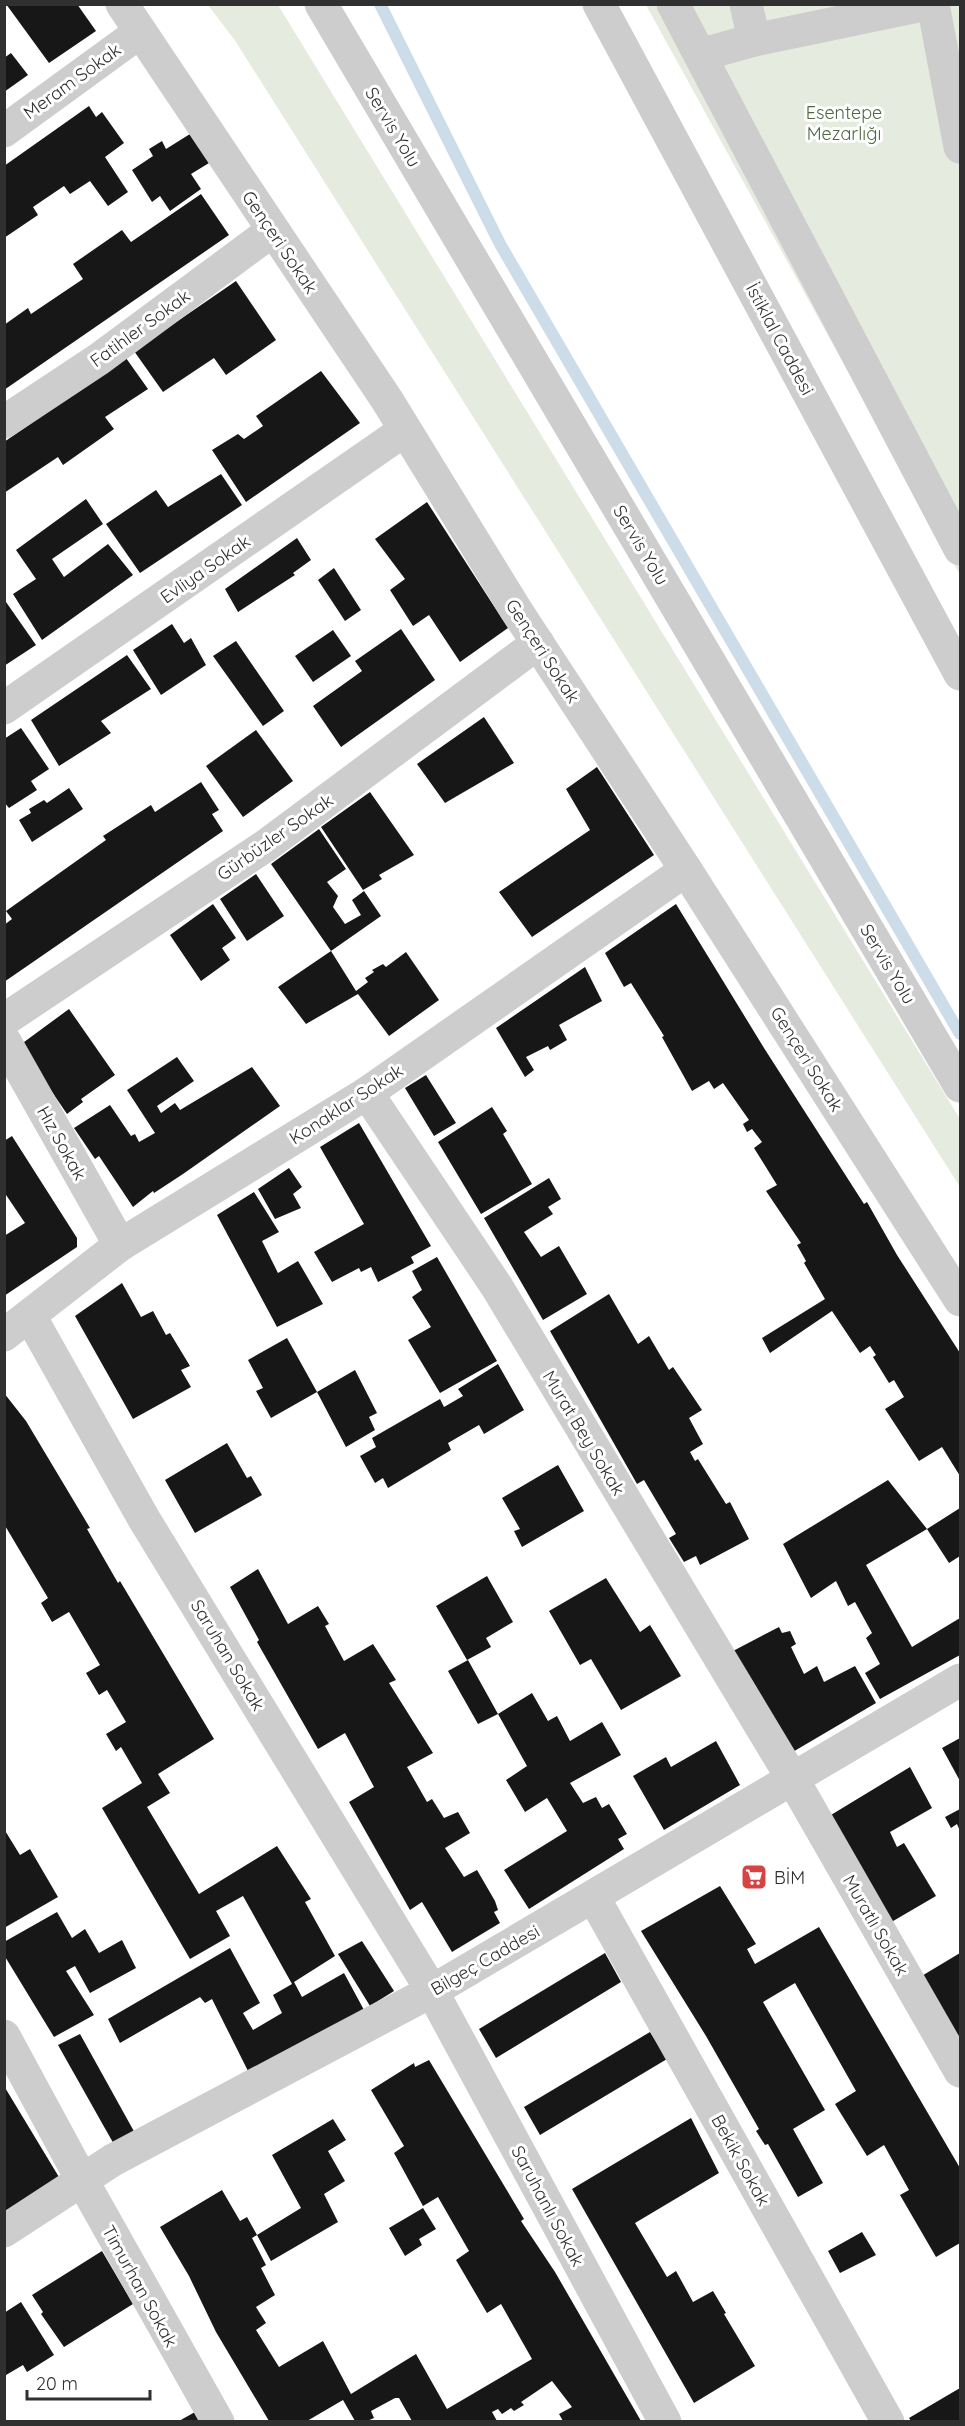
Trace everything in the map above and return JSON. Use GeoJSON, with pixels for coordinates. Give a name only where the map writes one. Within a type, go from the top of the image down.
{"type":"FeatureCollection","features":[{"type":"Feature","properties":{"kind":"street","name":"Gençeri Sokak"},"geometry":{"type":"LineString","coordinates":[[122,4],[405,430],[538,643],[686,870],[960,1300]]}},
{"type":"Feature","properties":{"kind":"street","name":"Servis Yolu"},"geometry":{"type":"LineString","coordinates":[[321,4],[960,1086]]}},
{"type":"Feature","properties":{"kind":"street","name":"İstiklal Caddesi"},"geometry":{"type":"LineString","coordinates":[[599,4],[960,674]]}},
{"type":"Feature","properties":{"kind":"street"},"geometry":{"type":"LineString","coordinates":[[673,4],[960,549]]}},
{"type":"Feature","properties":{"kind":"street"},"geometry":{"type":"LineString","coordinates":[[746,4],[754,40]]}},
{"type":"Feature","properties":{"kind":"street"},"geometry":{"type":"LineString","coordinates":[[700,55],[754,40],[927,4]]}},
{"type":"Feature","properties":{"kind":"street"},"geometry":{"type":"LineString","coordinates":[[933,4],[960,147]]}},
{"type":"Feature","properties":{"kind":"street","name":"Meram Sokak"},"geometry":{"type":"LineString","coordinates":[[4,130],[140,32]]}},
{"type":"Feature","properties":{"kind":"street","name":"Fatihler Sokak"},"geometry":{"type":"LineString","coordinates":[[4,422],[99,359],[272,231]]}},
{"type":"Feature","properties":{"kind":"street","name":"Evliya Sokak"},"geometry":{"type":"LineString","coordinates":[[4,708],[405,430]]}},
{"type":"Feature","properties":{"kind":"street","name":"Gürbüzler Sokak"},"geometry":{"type":"LineString","coordinates":[[4,1020],[267,844],[538,643]]}},
{"type":"Feature","properties":{"kind":"street","name":"Konaklar Sokak"},"geometry":{"type":"LineString","coordinates":[[17,1326],[120,1245],[367,1093],[686,870]]}},
{"type":"Feature","properties":{"kind":"street","name":"Hız Sokak"},"geometry":{"type":"LineString","coordinates":[[4,1040],[120,1245]]}},
{"type":"Feature","properties":{"kind":"street","name":"Murat Bey Sokak"},"geometry":{"type":"LineString","coordinates":[[367,1093],[497,1287],[792,1778]]}},
{"type":"Feature","properties":{"kind":"street","name":"Saruhan Sokak"},"geometry":{"type":"LineString","coordinates":[[17,1326],[144,1519],[432,1990]]}},
{"type":"Feature","properties":{"kind":"street","name":"Bilgeç Caddesi"},"geometry":{"type":"LineString","coordinates":[[4,2231],[113,2160],[432,1990],[594,1898],[792,1778],[960,1682]]}},
{"type":"Feature","properties":{"kind":"street","name":"Muratlı Sokak"},"geometry":{"type":"LineString","coordinates":[[792,1778],[960,2071]]}},
{"type":"Feature","properties":{"kind":"street","name":"Bekik Sokak"},"geometry":{"type":"LineString","coordinates":[[594,1898],[888,2421]]}},
{"type":"Feature","properties":{"kind":"street","name":"Saruhanlı Sokak"},"geometry":{"type":"LineString","coordinates":[[432,1990],[666,2421]]}},
{"type":"Feature","properties":{"kind":"street","name":"Timurhan Sokak"},"geometry":{"type":"LineString","coordinates":[[4,2036],[218,2421]]}},
{"type":"Feature","properties":{"kind":"green space"},"geometry":{"type":"Polygon","coordinates":[[[208,5],[278,5],[960,1119],[960,1187],[236,42],[208,5]]]}},
{"type":"Feature","properties":{"kind":"green space","name":"Esentepe Mezarlığı"},"geometry":{"type":"Polygon","coordinates":[[[646,5],[960,5],[960,575],[646,5]]]}},
{"type":"Feature","properties":{"kind":"building"},"geometry":{"type":"Polygon","coordinates":[[[6,4],[77,4],[96,31],[49,63],[6,4]]]}},
{"type":"Feature","properties":{"kind":"building"},"geometry":{"type":"Polygon","coordinates":[[[11,53],[28,75],[4,92],[4,58],[11,53]]]}},
{"type":"Feature","properties":{"kind":"building"},"geometry":{"type":"Polygon","coordinates":[[[89,106],[96,117],[102,112],[124,143],[105,157],[128,192],[108,206],[90,181],[70,194],[64,186],[33,207],[38,215],[4,238],[4,166],[89,106]]]}},
{"type":"Feature","properties":{"kind":"building"},"geometry":{"type":"Polygon","coordinates":[[[190,134],[209,163],[191,174],[201,189],[170,211],[160,196],[152,202],[132,170],[153,156],[149,149],[162,141],[166,149],[190,134]]]}},
{"type":"Feature","properties":{"kind":"building"},"geometry":{"type":"Polygon","coordinates":[[[201,194],[229,235],[4,390],[4,325],[28,308],[31,314],[83,279],[73,264],[122,230],[131,242],[201,194]]]}},
{"type":"Feature","properties":{"kind":"building"},"geometry":{"type":"Polygon","coordinates":[[[236,281],[276,340],[226,375],[214,358],[163,392],[134,351],[236,281]]]}},
{"type":"Feature","properties":{"kind":"building"},"geometry":{"type":"Polygon","coordinates":[[[126,358],[148,389],[105,417],[114,429],[63,465],[58,457],[4,493],[4,442],[126,358]]]}},
{"type":"Feature","properties":{"kind":"building"},"geometry":{"type":"Polygon","coordinates":[[[321,371],[360,423],[246,502],[212,450],[238,434],[244,439],[263,426],[256,416],[321,371]]]}},
{"type":"Feature","properties":{"kind":"building"},"geometry":{"type":"Polygon","coordinates":[[[221,474],[242,505],[140,573],[106,524],[156,490],[168,507],[221,474]]]}},
{"type":"Feature","properties":{"kind":"building"},"geometry":{"type":"Polygon","coordinates":[[[86,499],[103,524],[52,559],[64,577],[108,544],[133,575],[42,640],[13,594],[36,579],[16,550],[86,499]]]}},
{"type":"Feature","properties":{"kind":"building"},"geometry":{"type":"Polygon","coordinates":[[[427,502],[508,628],[460,662],[429,615],[413,626],[390,590],[405,579],[375,539],[427,502]]]}},
{"type":"Feature","properties":{"kind":"building"},"geometry":{"type":"Polygon","coordinates":[[[297,538],[311,560],[293,573],[295,575],[238,612],[225,589],[297,538]]]}},
{"type":"Feature","properties":{"kind":"building"},"geometry":{"type":"Polygon","coordinates":[[[334,568],[361,610],[345,621],[318,580],[334,568]]]}},
{"type":"Feature","properties":{"kind":"building"},"geometry":{"type":"Polygon","coordinates":[[[6,602],[36,645],[4,666],[4,603],[6,602]]]}},
{"type":"Feature","properties":{"kind":"building"},"geometry":{"type":"Polygon","coordinates":[[[172,624],[184,643],[191,638],[206,665],[161,695],[133,650],[172,624]]]}},
{"type":"Feature","properties":{"kind":"building"},"geometry":{"type":"Polygon","coordinates":[[[401,629],[435,680],[341,747],[313,706],[362,671],[355,661],[401,629]]]}},
{"type":"Feature","properties":{"kind":"building"},"geometry":{"type":"Polygon","coordinates":[[[333,630],[351,656],[313,682],[295,656],[333,630]]]}},
{"type":"Feature","properties":{"kind":"building"},"geometry":{"type":"Polygon","coordinates":[[[236,641],[284,711],[263,726],[213,656],[236,641]]]}},
{"type":"Feature","properties":{"kind":"building"},"geometry":{"type":"Polygon","coordinates":[[[127,655],[151,689],[101,721],[111,733],[59,766],[31,720],[127,655]]]}},
{"type":"Feature","properties":{"kind":"building"},"geometry":{"type":"Polygon","coordinates":[[[484,717],[514,763],[445,803],[417,764],[484,717]]]}},
{"type":"Feature","properties":{"kind":"building"},"geometry":{"type":"Polygon","coordinates":[[[21,728],[49,769],[31,781],[37,790],[9,808],[4,802],[4,739],[21,728]]]}},
{"type":"Feature","properties":{"kind":"building"},"geometry":{"type":"Polygon","coordinates":[[[256,730],[293,781],[243,817],[206,766],[256,730]]]}},
{"type":"Feature","properties":{"kind":"building"},"geometry":{"type":"Polygon","coordinates":[[[597,767],[654,855],[532,937],[499,892],[590,830],[566,789],[597,767]]]}},
{"type":"Feature","properties":{"kind":"building"},"geometry":{"type":"Polygon","coordinates":[[[201,782],[219,810],[212,814],[223,831],[4,982],[4,925],[12,919],[6,911],[106,840],[103,836],[151,805],[155,812],[201,782]]]}},
{"type":"Feature","properties":{"kind":"building"},"geometry":{"type":"Polygon","coordinates":[[[69,788],[83,809],[32,842],[19,820],[31,813],[29,809],[44,800],[47,803],[69,788]]]}},
{"type":"Feature","properties":{"kind":"building"},"geometry":{"type":"Polygon","coordinates":[[[370,792],[414,855],[379,875],[382,879],[363,890],[321,827],[370,792]]]}},
{"type":"Feature","properties":{"kind":"building"},"geometry":{"type":"Polygon","coordinates":[[[319,829],[346,869],[327,882],[338,896],[333,907],[345,924],[361,915],[352,900],[364,891],[381,916],[331,951],[271,864],[319,829]]]}},
{"type":"Feature","properties":{"kind":"building"},"geometry":{"type":"Polygon","coordinates":[[[256,874],[284,916],[247,941],[220,899],[256,874]]]}},
{"type":"Feature","properties":{"kind":"building"},"geometry":{"type":"Polygon","coordinates":[[[213,904],[236,938],[222,948],[230,960],[201,981],[170,935],[213,904]]]}},
{"type":"Feature","properties":{"kind":"building"},"geometry":{"type":"Polygon","coordinates":[[[676,904],[764,1048],[864,1204],[867,1202],[897,1255],[960,1353],[960,1476],[942,1447],[919,1461],[885,1409],[904,1397],[894,1380],[889,1383],[873,1357],[876,1355],[870,1346],[860,1353],[832,1311],[770,1353],[762,1338],[825,1299],[804,1263],[806,1261],[797,1245],[801,1243],[766,1191],[777,1185],[754,1148],[762,1142],[752,1129],[747,1132],[743,1124],[749,1120],[723,1083],[714,1089],[709,1081],[692,1091],[662,1037],[664,1036],[631,983],[624,987],[605,953],[676,904]]]}},
{"type":"Feature","properties":{"kind":"building"},"geometry":{"type":"Polygon","coordinates":[[[331,951],[356,991],[368,982],[365,978],[374,972],[372,970],[383,964],[386,967],[406,952],[439,1000],[389,1036],[358,994],[306,1024],[278,987],[331,951]]]}},
{"type":"Feature","properties":{"kind":"building"},"geometry":{"type":"Polygon","coordinates":[[[585,967],[602,1001],[559,1025],[567,1040],[550,1050],[548,1046],[526,1057],[534,1070],[525,1077],[496,1028],[585,967]]]}},
{"type":"Feature","properties":{"kind":"building"},"geometry":{"type":"Polygon","coordinates":[[[69,1009],[115,1075],[81,1099],[83,1102],[67,1114],[20,1045],[69,1009]]]}},
{"type":"Feature","properties":{"kind":"building"},"geometry":{"type":"Polygon","coordinates":[[[177,1057],[194,1081],[157,1106],[161,1113],[175,1103],[180,1110],[252,1067],[280,1106],[183,1174],[154,1193],[153,1191],[133,1207],[99,1156],[95,1159],[74,1128],[110,1105],[131,1136],[135,1134],[139,1142],[155,1133],[127,1090],[177,1057]]]}},
{"type":"Feature","properties":{"kind":"building"},"geometry":{"type":"Polygon","coordinates":[[[426,1075],[456,1123],[434,1136],[405,1088],[426,1075]]]}},
{"type":"Feature","properties":{"kind":"building"},"geometry":{"type":"Polygon","coordinates":[[[492,1107],[507,1131],[503,1134],[532,1184],[481,1214],[438,1142],[492,1107]]]}},
{"type":"Feature","properties":{"kind":"building"},"geometry":{"type":"Polygon","coordinates":[[[359,1123],[431,1246],[411,1257],[414,1263],[378,1282],[371,1267],[361,1272],[359,1268],[332,1282],[314,1252],[364,1224],[320,1147],[359,1123]]]}},
{"type":"Feature","properties":{"kind":"building"},"geometry":{"type":"Polygon","coordinates":[[[12,1136],[77,1238],[77,1247],[4,1296],[4,1236],[25,1223],[4,1192],[4,1141],[12,1136]]]}},
{"type":"Feature","properties":{"kind":"building"},"geometry":{"type":"Polygon","coordinates":[[[289,1168],[302,1187],[293,1194],[301,1208],[275,1219],[258,1189],[289,1168]]]}},
{"type":"Feature","properties":{"kind":"building"},"geometry":{"type":"Polygon","coordinates":[[[549,1178],[561,1199],[548,1207],[553,1214],[524,1232],[541,1257],[559,1246],[587,1294],[543,1320],[484,1218],[549,1178]]]}},
{"type":"Feature","properties":{"kind":"building"},"geometry":{"type":"Polygon","coordinates":[[[254,1192],[279,1232],[262,1241],[278,1273],[298,1261],[323,1304],[277,1327],[217,1215],[254,1192]]]}},
{"type":"Feature","properties":{"kind":"building"},"geometry":{"type":"Polygon","coordinates":[[[437,1257],[497,1361],[440,1393],[408,1340],[431,1327],[412,1297],[422,1290],[412,1271],[437,1257]]]}},
{"type":"Feature","properties":{"kind":"building"},"geometry":{"type":"Polygon","coordinates":[[[122,1283],[141,1317],[153,1311],[166,1335],[170,1333],[190,1366],[181,1370],[191,1387],[133,1419],[75,1316],[122,1283]]]}},
{"type":"Feature","properties":{"kind":"building"},"geometry":{"type":"Polygon","coordinates":[[[609,1294],[638,1344],[649,1336],[669,1370],[673,1367],[702,1410],[689,1418],[703,1444],[690,1452],[695,1461],[698,1459],[726,1504],[730,1502],[749,1539],[700,1565],[696,1556],[684,1562],[669,1538],[676,1534],[644,1480],[637,1484],[550,1331],[609,1294]]]}},
{"type":"Feature","properties":{"kind":"building"},"geometry":{"type":"Polygon","coordinates":[[[287,1338],[317,1392],[271,1418],[256,1391],[263,1388],[248,1360],[287,1338]]]}},
{"type":"Feature","properties":{"kind":"building"},"geometry":{"type":"Polygon","coordinates":[[[498,1364],[524,1410],[484,1434],[479,1425],[448,1443],[451,1450],[388,1488],[383,1478],[375,1483],[360,1456],[376,1447],[372,1438],[440,1399],[444,1407],[463,1396],[458,1389],[498,1364]]]}},
{"type":"Feature","properties":{"kind":"building"},"geometry":{"type":"Polygon","coordinates":[[[355,1370],[377,1413],[369,1417],[375,1430],[346,1447],[317,1392],[355,1370]]]}},
{"type":"Feature","properties":{"kind":"building"},"geometry":{"type":"Polygon","coordinates":[[[4,1393],[26,1421],[90,1528],[87,1529],[118,1583],[120,1581],[214,1739],[158,1774],[170,1793],[147,1807],[199,1894],[277,1846],[311,1899],[305,1902],[335,1956],[294,1982],[302,1997],[344,1973],[364,2010],[250,2075],[212,1999],[205,2003],[200,1997],[120,2043],[108,2019],[230,1948],[260,2003],[243,2013],[253,2030],[282,2013],[273,1995],[292,1984],[243,1896],[216,1911],[230,1936],[190,1959],[102,1808],[142,1783],[121,1747],[116,1751],[106,1734],[126,1722],[107,1690],[99,1695],[86,1673],[100,1665],[69,1612],[52,1622],[41,1603],[48,1598],[4,1524],[4,1393]]]}},
{"type":"Feature","properties":{"kind":"building"},"geometry":{"type":"Polygon","coordinates":[[[227,1443],[247,1478],[251,1476],[262,1495],[195,1533],[165,1480],[227,1443]]]}},
{"type":"Feature","properties":{"kind":"building"},"geometry":{"type":"Polygon","coordinates":[[[558,1465],[584,1511],[522,1547],[514,1531],[520,1529],[502,1498],[558,1465]]]}},
{"type":"Feature","properties":{"kind":"building"},"geometry":{"type":"Polygon","coordinates":[[[888,1480],[927,1529],[866,1565],[912,1647],[960,1618],[960,1655],[880,1699],[865,1673],[880,1664],[866,1638],[872,1633],[855,1602],[848,1606],[836,1581],[811,1598],[783,1544],[888,1480]]]}},
{"type":"Feature","properties":{"kind":"building"},"geometry":{"type":"Polygon","coordinates":[[[960,1508],[960,1556],[949,1563],[927,1529],[960,1508]]]}},
{"type":"Feature","properties":{"kind":"building"},"geometry":{"type":"Polygon","coordinates":[[[258,1569],[288,1624],[318,1606],[329,1624],[325,1626],[344,1661],[373,1644],[396,1680],[389,1683],[433,1753],[407,1767],[427,1802],[432,1799],[444,1818],[458,1812],[470,1833],[445,1848],[464,1877],[477,1870],[495,1901],[498,1910],[494,1912],[500,1923],[452,1952],[422,1902],[410,1910],[349,1802],[374,1787],[345,1733],[318,1749],[257,1642],[259,1640],[230,1587],[258,1569]]]}},
{"type":"Feature","properties":{"kind":"building"},"geometry":{"type":"Polygon","coordinates":[[[487,1576],[513,1622],[486,1638],[491,1647],[467,1660],[436,1606],[487,1576]]]}},
{"type":"Feature","properties":{"kind":"building"},"geometry":{"type":"Polygon","coordinates":[[[606,1578],[640,1632],[650,1625],[681,1676],[621,1710],[591,1659],[580,1665],[549,1611],[606,1578]]]}},
{"type":"Feature","properties":{"kind":"building"},"geometry":{"type":"Polygon","coordinates":[[[779,1627],[782,1633],[790,1631],[796,1644],[791,1647],[804,1674],[817,1666],[824,1682],[855,1666],[876,1703],[791,1753],[733,1651],[779,1627]]]}},
{"type":"Feature","properties":{"kind":"building"},"geometry":{"type":"Polygon","coordinates":[[[468,1660],[498,1714],[478,1724],[448,1671],[468,1660]]]}},
{"type":"Feature","properties":{"kind":"building"},"geometry":{"type":"Polygon","coordinates":[[[532,1693],[548,1721],[557,1716],[570,1741],[602,1722],[621,1755],[570,1783],[583,1803],[596,1797],[602,1808],[609,1804],[627,1834],[618,1839],[624,1849],[529,1909],[504,1870],[567,1831],[547,1798],[525,1812],[506,1780],[527,1766],[498,1714],[532,1693]]]}},
{"type":"Feature","properties":{"kind":"building"},"geometry":{"type":"Polygon","coordinates":[[[960,1738],[960,1781],[942,1748],[960,1738]]]}},
{"type":"Feature","properties":{"kind":"building"},"geometry":{"type":"Polygon","coordinates":[[[716,1741],[740,1785],[664,1830],[633,1776],[666,1757],[671,1767],[716,1741]]]}},
{"type":"Feature","properties":{"kind":"building"},"geometry":{"type":"Polygon","coordinates":[[[910,1767],[932,1808],[890,1832],[897,1847],[904,1843],[936,1896],[888,1924],[826,1818],[910,1767]]]}},
{"type":"Feature","properties":{"kind":"building"},"geometry":{"type":"Polygon","coordinates":[[[960,1809],[960,1831],[957,1824],[951,1828],[945,1817],[960,1809]]]}},
{"type":"Feature","properties":{"kind":"building"},"geometry":{"type":"Polygon","coordinates":[[[4,1829],[20,1855],[30,1849],[58,1897],[4,1928],[4,1829]]]}},
{"type":"Feature","properties":{"kind":"building"},"geometry":{"type":"Polygon","coordinates":[[[720,1886],[756,1944],[747,1949],[755,1964],[819,1927],[960,2168],[960,2243],[936,2257],[900,2195],[909,2190],[884,2145],[867,2156],[835,2104],[856,2091],[795,1983],[763,2002],[825,2110],[793,2129],[823,2183],[798,2197],[768,2144],[765,2145],[756,2131],[759,2129],[706,2036],[641,1931],[720,1886]]]}},
{"type":"Feature","properties":{"kind":"building"},"geometry":{"type":"Polygon","coordinates":[[[57,1912],[72,1938],[85,1929],[99,1953],[122,1940],[136,1968],[90,1993],[75,1966],[66,1971],[94,2015],[54,2037],[4,1955],[4,1942],[57,1912]]]}},
{"type":"Feature","properties":{"kind":"building"},"geometry":{"type":"Polygon","coordinates":[[[362,1941],[394,1991],[370,2006],[338,1954],[362,1941]]]}},
{"type":"Feature","properties":{"kind":"building"},"geometry":{"type":"Polygon","coordinates":[[[605,1953],[621,1982],[496,2058],[479,2029],[605,1953]]]}},
{"type":"Feature","properties":{"kind":"building"},"geometry":{"type":"Polygon","coordinates":[[[960,1953],[960,2048],[920,1977],[960,1953]]]}},
{"type":"Feature","properties":{"kind":"building"},"geometry":{"type":"Polygon","coordinates":[[[650,2032],[667,2059],[540,2135],[524,2107],[650,2032]]]}},
{"type":"Feature","properties":{"kind":"building"},"geometry":{"type":"Polygon","coordinates":[[[80,2034],[141,2144],[120,2155],[58,2045],[80,2034]]]}},
{"type":"Feature","properties":{"kind":"building"},"geometry":{"type":"Polygon","coordinates":[[[429,2060],[524,2219],[521,2221],[555,2272],[641,2421],[563,2421],[559,2414],[572,2407],[552,2381],[521,2402],[524,2405],[514,2411],[511,2408],[502,2414],[498,2409],[492,2412],[497,2421],[412,2421],[399,2398],[395,2398],[371,2411],[374,2418],[367,2421],[355,2421],[343,2400],[307,2421],[269,2421],[216,2332],[189,2276],[160,2227],[222,2190],[240,2221],[247,2217],[257,2235],[252,2238],[266,2265],[261,2268],[275,2295],[256,2307],[266,2323],[256,2330],[279,2367],[323,2341],[351,2394],[416,2354],[447,2409],[532,2359],[501,2304],[487,2313],[456,2260],[469,2251],[438,2197],[423,2206],[394,2153],[404,2146],[371,2090],[414,2063],[415,2067],[429,2060]]]}},
{"type":"Feature","properties":{"kind":"building"},"geometry":{"type":"Polygon","coordinates":[[[4,2086],[65,2187],[4,2223],[4,2086]]]}},
{"type":"Feature","properties":{"kind":"building"},"geometry":{"type":"Polygon","coordinates":[[[691,2118],[719,2173],[635,2223],[667,2277],[676,2271],[693,2302],[713,2291],[755,2366],[694,2403],[572,2189],[691,2118]]]}},
{"type":"Feature","properties":{"kind":"building"},"geometry":{"type":"Polygon","coordinates":[[[333,2119],[346,2140],[328,2151],[345,2181],[324,2194],[338,2222],[271,2261],[257,2235],[301,2208],[272,2155],[333,2119]]]}},
{"type":"Feature","properties":{"kind":"building"},"geometry":{"type":"Polygon","coordinates":[[[423,2208],[436,2229],[419,2239],[422,2245],[405,2256],[389,2228],[423,2208]]]}},
{"type":"Feature","properties":{"kind":"building"},"geometry":{"type":"Polygon","coordinates":[[[862,2232],[876,2255],[840,2273],[828,2251],[862,2232]]]}},
{"type":"Feature","properties":{"kind":"building"},"geometry":{"type":"Polygon","coordinates":[[[102,2251],[133,2304],[64,2347],[41,2314],[43,2312],[32,2295],[102,2251]]]}},
{"type":"Feature","properties":{"kind":"building"},"geometry":{"type":"Polygon","coordinates":[[[21,2302],[54,2355],[27,2372],[23,2365],[6,2375],[4,2313],[21,2302]]]}},
{"type":"Feature","properties":{"kind":"building"},"geometry":{"type":"Polygon","coordinates":[[[960,2388],[960,2421],[911,2421],[909,2418],[960,2388]]]}},
{"type":"Feature","properties":{"kind":"building"},"geometry":{"type":"Polygon","coordinates":[[[195,2412],[200,2421],[179,2421],[195,2412]]]}},
{"type":"Feature","properties":{"kind":"waterway"},"geometry":{"type":"LineString","coordinates":[[380,4],[500,244],[960,1034]]}},
{"type":"Feature","properties":{"kind":"place","name":"BİM"},"geometry":{"type":"Point","coordinates":[754,1877]}}]}
